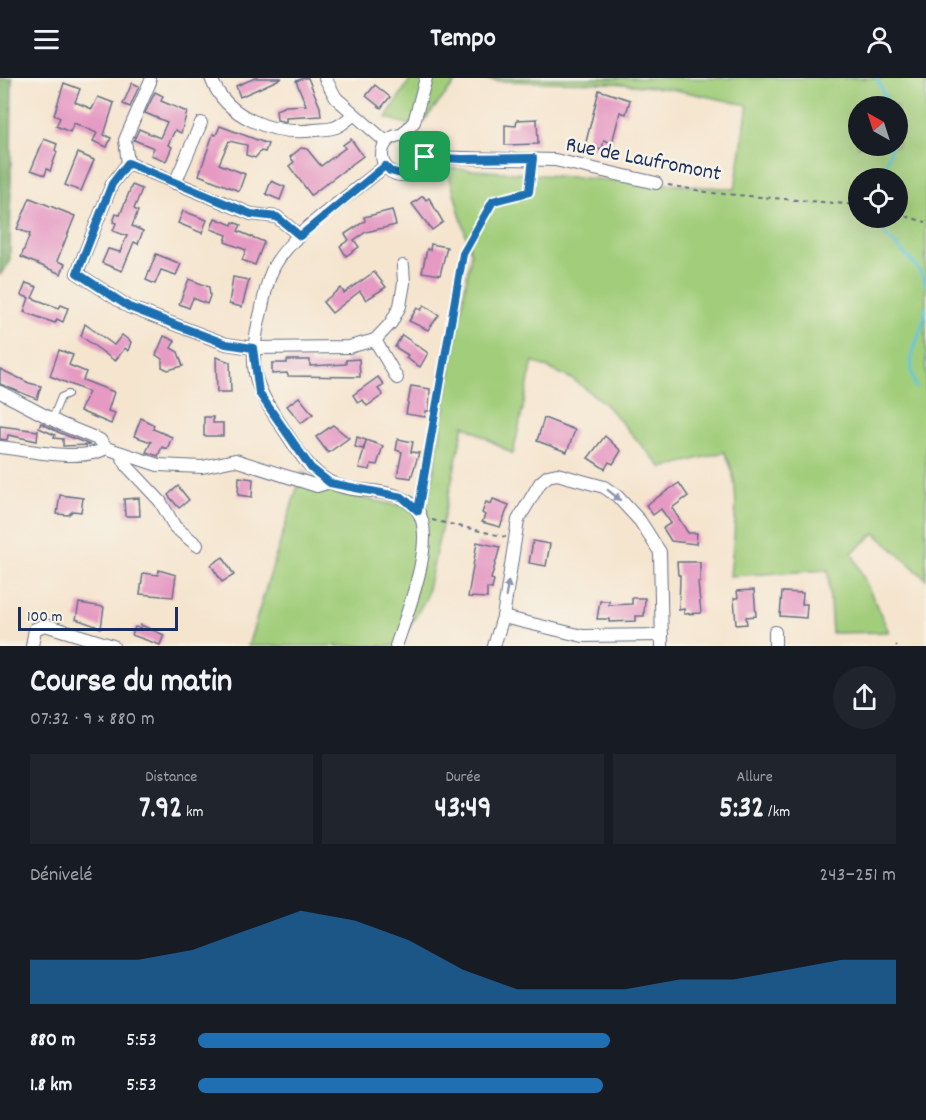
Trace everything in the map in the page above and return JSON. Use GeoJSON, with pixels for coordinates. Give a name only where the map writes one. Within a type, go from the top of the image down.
{"type":"FeatureCollection","features":[{"type":"Feature","properties":{"kind":"street"},"geometry":{"type":"LineString","coordinates":[[211,78],[216,90],[237,113],[271,128],[306,132],[337,127],[353,115]]}},
{"type":"Feature","properties":{"kind":"street"},"geometry":{"type":"LineString","coordinates":[[325,78],[336,98],[386,142]]}},
{"type":"Feature","properties":{"kind":"street"},"geometry":{"type":"LineString","coordinates":[[403,134],[417,142],[422,157],[418,168],[405,175],[390,171],[385,166],[382,153],[386,142],[403,134],[414,122],[426,78]]}},
{"type":"Feature","properties":{"kind":"street"},"geometry":{"type":"LineString","coordinates":[[150,82],[125,140],[128,163],[112,184],[77,273],[129,307],[226,344],[253,348],[350,347],[375,340],[391,323],[400,306],[404,283],[403,266]]}},
{"type":"Feature","properties":{"kind":"street"},"geometry":{"type":"LineString","coordinates":[[175,183],[201,123]]}},
{"type":"Feature","properties":{"kind":"street","name":"Rue de Laufromont"},"geometry":{"type":"LineString","coordinates":[[422,157],[555,160],[656,183]]}},
{"type":"Feature","properties":{"kind":"street"},"geometry":{"type":"LineString","coordinates":[[128,163],[251,214],[277,217],[300,236]]}},
{"type":"Feature","properties":{"kind":"street"},"geometry":{"type":"LineString","coordinates":[[330,483],[311,468],[259,393],[253,348],[268,281],[277,262],[300,236],[385,166]]}},
{"type":"Feature","properties":{"kind":"street"},"geometry":{"type":"LineString","coordinates":[[375,340],[396,378]]}},
{"type":"Feature","properties":{"kind":"street"},"geometry":{"type":"LineString","coordinates":[[0,392],[52,420],[100,440],[106,448],[158,465],[202,467],[235,460],[317,486],[330,483],[402,497],[419,515],[426,536],[412,600],[396,646]]}},
{"type":"Feature","properties":{"kind":"street"},"geometry":{"type":"LineString","coordinates":[[0,447],[78,455],[97,453],[106,448]]}},
{"type":"Feature","properties":{"kind":"street"},"geometry":{"type":"LineString","coordinates":[[120,453],[128,467],[160,501],[175,527],[197,545]]}},
{"type":"Feature","properties":{"kind":"street"},"geometry":{"type":"LineString","coordinates":[[494,646],[503,617],[518,520],[540,483],[548,476],[557,474],[604,487],[617,496],[640,521],[660,552],[662,640],[583,636],[503,617]]}},
{"type":"Feature","properties":{"kind":"street"},"geometry":{"type":"LineString","coordinates":[[32,646],[35,629],[45,625],[113,646]]}},
{"type":"Feature","properties":{"kind":"street"},"geometry":{"type":"LineString","coordinates":[[775,632],[775,646]]}},
{"type":"Feature","properties":{"kind":"lane"},"geometry":{"type":"LineString","coordinates":[[52,420],[61,397],[68,394]]}},
{"type":"Feature","properties":{"kind":"path"},"geometry":{"type":"LineString","coordinates":[[515,540],[419,515],[463,254],[493,201],[529,192],[533,158]]}},
{"type":"Feature","properties":{"kind":"path","name":"Rue de Laufromont"},"geometry":{"type":"LineString","coordinates":[[656,183],[712,194],[848,204]]}},
{"type":"Feature","properties":{"kind":"path"},"geometry":{"type":"LineString","coordinates":[[908,217],[926,222]]}},
{"type":"Feature","properties":{"kind":"green space"},"geometry":{"type":"Polygon","coordinates":[[[0,78],[12,78],[10,262],[0,275],[0,78]]]}},
{"type":"Feature","properties":{"kind":"green space"},"geometry":{"type":"Polygon","coordinates":[[[411,78],[459,78],[419,127],[386,118],[411,78]]]}},
{"type":"Feature","properties":{"kind":"green space"},"geometry":{"type":"Polygon","coordinates":[[[479,78],[926,78],[926,579],[875,533],[852,553],[889,632],[832,633],[828,570],[730,576],[736,512],[734,479],[724,452],[662,468],[604,403],[574,380],[533,361],[513,454],[464,425],[426,598],[399,646],[248,646],[302,472],[335,493],[427,511],[471,253],[447,168],[735,189],[748,105],[671,89],[614,83],[498,81],[479,78]]]}},
{"type":"Feature","properties":{"kind":"building"},"geometry":{"type":"Polygon","coordinates":[[[255,78],[282,78],[240,97],[236,86],[255,78]]]}},
{"type":"Feature","properties":{"kind":"building"},"geometry":{"type":"Polygon","coordinates":[[[308,78],[320,107],[321,116],[286,118],[286,122],[277,120],[276,110],[286,106],[306,105],[296,81],[308,78]]]}},
{"type":"Feature","properties":{"kind":"building"},"geometry":{"type":"Polygon","coordinates":[[[64,83],[80,89],[75,102],[92,109],[98,97],[114,103],[104,135],[111,138],[107,147],[93,141],[97,133],[74,123],[70,132],[56,126],[60,118],[54,115],[64,83]]]}},
{"type":"Feature","properties":{"kind":"building"},"geometry":{"type":"Polygon","coordinates":[[[132,83],[139,86],[130,107],[123,104],[132,83]]]}},
{"type":"Feature","properties":{"kind":"building"},"geometry":{"type":"Polygon","coordinates":[[[375,85],[390,97],[381,108],[366,96],[375,85]]]}},
{"type":"Feature","properties":{"kind":"building"},"geometry":{"type":"Polygon","coordinates":[[[599,90],[630,100],[626,114],[620,112],[612,143],[604,140],[602,150],[585,146],[599,90]]]}},
{"type":"Feature","properties":{"kind":"building"},"geometry":{"type":"Polygon","coordinates":[[[155,92],[163,96],[161,101],[187,112],[181,133],[175,130],[168,145],[172,147],[166,161],[151,155],[154,148],[134,140],[139,129],[160,138],[167,122],[145,113],[155,92]]]}},
{"type":"Feature","properties":{"kind":"building"},"geometry":{"type":"Polygon","coordinates":[[[537,119],[538,144],[505,145],[505,125],[516,126],[517,120],[537,119]]]}},
{"type":"Feature","properties":{"kind":"building"},"geometry":{"type":"Polygon","coordinates":[[[220,126],[268,144],[265,152],[261,151],[255,158],[246,155],[247,145],[229,141],[219,164],[245,174],[239,191],[199,175],[213,134],[216,135],[220,126]]]}},
{"type":"Feature","properties":{"kind":"building"},"geometry":{"type":"Polygon","coordinates":[[[44,139],[57,144],[55,150],[57,152],[50,171],[47,169],[45,175],[31,170],[44,139]]]}},
{"type":"Feature","properties":{"kind":"building"},"geometry":{"type":"Polygon","coordinates":[[[351,139],[363,156],[311,195],[289,166],[294,162],[290,157],[301,148],[307,149],[321,166],[345,148],[343,145],[351,139]]]}},
{"type":"Feature","properties":{"kind":"building"},"geometry":{"type":"Polygon","coordinates":[[[78,153],[94,160],[81,191],[65,185],[78,153]]]}},
{"type":"Feature","properties":{"kind":"building"},"geometry":{"type":"Polygon","coordinates":[[[271,181],[285,187],[280,200],[266,194],[271,181]]]}},
{"type":"Feature","properties":{"kind":"building"},"geometry":{"type":"Polygon","coordinates":[[[132,185],[142,189],[134,209],[138,211],[132,226],[143,231],[138,244],[134,242],[122,271],[102,263],[108,249],[120,252],[127,236],[113,231],[116,223],[113,222],[116,214],[120,215],[132,185]]]}},
{"type":"Feature","properties":{"kind":"building"},"geometry":{"type":"Polygon","coordinates":[[[423,196],[426,200],[429,198],[443,222],[432,230],[412,204],[423,196]]]}},
{"type":"Feature","properties":{"kind":"building"},"geometry":{"type":"Polygon","coordinates":[[[30,198],[75,216],[57,261],[65,264],[61,274],[21,257],[30,234],[17,229],[30,198]]]}},
{"type":"Feature","properties":{"kind":"building"},"geometry":{"type":"Polygon","coordinates":[[[392,210],[396,225],[366,232],[354,240],[359,247],[346,256],[340,246],[349,240],[345,234],[365,221],[364,217],[392,210]]]}},
{"type":"Feature","properties":{"kind":"building"},"geometry":{"type":"Polygon","coordinates":[[[183,211],[207,220],[202,233],[178,223],[183,211]]]}},
{"type":"Feature","properties":{"kind":"building"},"geometry":{"type":"Polygon","coordinates":[[[215,218],[232,225],[233,222],[241,225],[238,231],[264,242],[255,265],[242,260],[246,250],[225,242],[227,235],[211,229],[215,218]]]}},
{"type":"Feature","properties":{"kind":"building"},"geometry":{"type":"Polygon","coordinates":[[[431,244],[447,247],[440,275],[422,272],[427,249],[430,250],[431,244]]]}},
{"type":"Feature","properties":{"kind":"building"},"geometry":{"type":"Polygon","coordinates":[[[156,254],[181,264],[176,275],[161,270],[155,284],[146,280],[156,254]]]}},
{"type":"Feature","properties":{"kind":"building"},"geometry":{"type":"Polygon","coordinates":[[[374,272],[386,287],[366,300],[360,291],[332,313],[323,302],[341,288],[344,293],[374,272]]]}},
{"type":"Feature","properties":{"kind":"building"},"geometry":{"type":"Polygon","coordinates":[[[233,277],[249,280],[242,307],[229,304],[233,277]]]}},
{"type":"Feature","properties":{"kind":"building"},"geometry":{"type":"Polygon","coordinates":[[[189,279],[209,287],[210,296],[207,304],[193,298],[189,308],[179,304],[189,279]]]}},
{"type":"Feature","properties":{"kind":"building"},"geometry":{"type":"Polygon","coordinates":[[[26,283],[37,287],[32,298],[59,308],[61,305],[68,308],[63,322],[57,319],[55,323],[24,312],[29,298],[21,295],[26,283]]]}},
{"type":"Feature","properties":{"kind":"building"},"geometry":{"type":"Polygon","coordinates":[[[424,305],[439,315],[428,330],[409,321],[417,308],[421,310],[424,305]]]}},
{"type":"Feature","properties":{"kind":"building"},"geometry":{"type":"Polygon","coordinates":[[[85,324],[114,345],[122,335],[131,342],[128,351],[125,348],[115,361],[81,336],[85,324]]]}},
{"type":"Feature","properties":{"kind":"building"},"geometry":{"type":"Polygon","coordinates":[[[402,335],[428,353],[420,367],[406,358],[408,355],[395,347],[402,335]]]}},
{"type":"Feature","properties":{"kind":"building"},"geometry":{"type":"Polygon","coordinates":[[[164,336],[175,341],[171,348],[178,352],[183,366],[168,370],[162,367],[162,359],[156,355],[164,336]]]}},
{"type":"Feature","properties":{"kind":"building"},"geometry":{"type":"Polygon","coordinates":[[[59,350],[73,355],[69,365],[86,372],[83,380],[114,392],[108,411],[115,413],[111,424],[80,411],[89,392],[50,376],[59,350]]]}},
{"type":"Feature","properties":{"kind":"building"},"geometry":{"type":"Polygon","coordinates":[[[216,357],[230,362],[231,392],[217,392],[216,357]]]}},
{"type":"Feature","properties":{"kind":"building"},"geometry":{"type":"Polygon","coordinates":[[[359,359],[360,377],[272,374],[272,363],[287,363],[287,360],[310,360],[310,366],[346,364],[346,360],[359,359]]]}},
{"type":"Feature","properties":{"kind":"building"},"geometry":{"type":"Polygon","coordinates":[[[0,369],[29,383],[41,386],[37,399],[0,384],[0,369]]]}},
{"type":"Feature","properties":{"kind":"building"},"geometry":{"type":"Polygon","coordinates":[[[378,377],[384,385],[378,389],[383,395],[367,406],[363,400],[358,403],[353,395],[378,377]]]}},
{"type":"Feature","properties":{"kind":"building"},"geometry":{"type":"Polygon","coordinates":[[[411,386],[430,389],[429,411],[426,411],[425,417],[406,414],[411,386]]]}},
{"type":"Feature","properties":{"kind":"building"},"geometry":{"type":"Polygon","coordinates":[[[299,397],[313,414],[301,423],[287,406],[299,397]]]}},
{"type":"Feature","properties":{"kind":"building"},"geometry":{"type":"Polygon","coordinates":[[[204,417],[213,417],[213,423],[223,423],[223,436],[204,436],[204,417]]]}},
{"type":"Feature","properties":{"kind":"building"},"geometry":{"type":"Polygon","coordinates":[[[141,418],[154,425],[153,429],[172,437],[167,449],[162,447],[158,456],[146,452],[151,442],[134,436],[141,418]]]}},
{"type":"Feature","properties":{"kind":"building"},"geometry":{"type":"Polygon","coordinates":[[[544,418],[575,430],[567,452],[537,441],[544,418]]]}},
{"type":"Feature","properties":{"kind":"building"},"geometry":{"type":"Polygon","coordinates":[[[41,423],[90,445],[63,446],[63,439],[54,438],[55,435],[39,428],[41,423]]]}},
{"type":"Feature","properties":{"kind":"building"},"geometry":{"type":"Polygon","coordinates":[[[333,425],[349,438],[328,453],[316,437],[333,425]]]}},
{"type":"Feature","properties":{"kind":"building"},"geometry":{"type":"Polygon","coordinates":[[[0,426],[38,431],[37,441],[8,435],[7,440],[0,439],[0,426]]]}},
{"type":"Feature","properties":{"kind":"building"},"geometry":{"type":"Polygon","coordinates":[[[605,436],[621,451],[613,464],[609,462],[605,469],[588,458],[605,436]]]}},
{"type":"Feature","properties":{"kind":"building"},"geometry":{"type":"Polygon","coordinates":[[[357,437],[383,446],[377,465],[371,464],[370,470],[359,468],[366,441],[363,449],[355,447],[357,437]]]}},
{"type":"Feature","properties":{"kind":"building"},"geometry":{"type":"Polygon","coordinates":[[[398,439],[413,442],[411,452],[419,453],[411,478],[397,476],[402,452],[396,450],[398,439]]]}},
{"type":"Feature","properties":{"kind":"building"},"geometry":{"type":"Polygon","coordinates":[[[239,477],[253,479],[252,497],[238,495],[239,477]]]}},
{"type":"Feature","properties":{"kind":"building"},"geometry":{"type":"Polygon","coordinates":[[[679,483],[688,496],[672,508],[688,533],[697,533],[696,544],[671,541],[663,528],[671,523],[661,509],[653,515],[646,505],[679,483]]]}},
{"type":"Feature","properties":{"kind":"building"},"geometry":{"type":"Polygon","coordinates":[[[178,486],[189,500],[179,508],[168,495],[178,486]]]}},
{"type":"Feature","properties":{"kind":"building"},"geometry":{"type":"Polygon","coordinates":[[[60,495],[83,498],[81,512],[73,511],[68,515],[57,514],[60,495]]]}},
{"type":"Feature","properties":{"kind":"building"},"geometry":{"type":"Polygon","coordinates":[[[139,498],[140,516],[125,516],[124,499],[139,498]]]}},
{"type":"Feature","properties":{"kind":"building"},"geometry":{"type":"Polygon","coordinates":[[[493,499],[509,505],[500,527],[482,522],[486,502],[491,504],[493,499]]]}},
{"type":"Feature","properties":{"kind":"building"},"geometry":{"type":"Polygon","coordinates":[[[533,541],[550,544],[546,566],[529,563],[533,541]]]}},
{"type":"Feature","properties":{"kind":"building"},"geometry":{"type":"Polygon","coordinates":[[[477,542],[500,547],[491,579],[494,580],[492,589],[487,588],[487,598],[468,597],[477,542]]]}},
{"type":"Feature","properties":{"kind":"building"},"geometry":{"type":"Polygon","coordinates":[[[223,557],[234,575],[222,582],[211,565],[223,557]]]}},
{"type":"Feature","properties":{"kind":"building"},"geometry":{"type":"Polygon","coordinates":[[[677,562],[700,562],[700,582],[698,582],[701,613],[684,614],[684,609],[679,610],[680,575],[678,575],[677,562]]]}},
{"type":"Feature","properties":{"kind":"building"},"geometry":{"type":"Polygon","coordinates":[[[159,570],[176,575],[173,597],[140,594],[143,573],[158,575],[159,570]]]}},
{"type":"Feature","properties":{"kind":"building"},"geometry":{"type":"Polygon","coordinates":[[[754,590],[756,616],[746,617],[747,624],[736,625],[734,598],[738,598],[737,591],[754,590]]]}},
{"type":"Feature","properties":{"kind":"building"},"geometry":{"type":"Polygon","coordinates":[[[782,592],[803,593],[802,604],[807,604],[806,618],[780,616],[782,592]]]}},
{"type":"Feature","properties":{"kind":"building"},"geometry":{"type":"Polygon","coordinates":[[[632,598],[645,598],[644,616],[636,616],[636,621],[609,622],[609,619],[597,619],[600,601],[609,601],[609,605],[632,604],[632,598]]]}},
{"type":"Feature","properties":{"kind":"building"},"geometry":{"type":"Polygon","coordinates":[[[79,603],[104,607],[101,628],[76,619],[79,603]]]}},
{"type":"Feature","properties":{"kind":"building"},"geometry":{"type":"Polygon","coordinates":[[[141,625],[164,635],[160,645],[132,635],[135,627],[140,628],[141,625]]]}},
{"type":"Feature","properties":{"kind":"waterway"},"geometry":{"type":"LineString","coordinates":[[877,78],[885,96]]}},
{"type":"Feature","properties":{"kind":"waterway"},"geometry":{"type":"LineString","coordinates":[[885,168],[888,156]]}},
{"type":"Feature","properties":{"kind":"waterway"},"geometry":{"type":"LineString","coordinates":[[879,228],[916,266],[926,285]]}},
{"type":"Feature","properties":{"kind":"waterway"},"geometry":{"type":"LineString","coordinates":[[916,388],[912,376],[912,356],[926,309]]}},
{"type":"Feature","properties":{"kind":"route"},"geometry":{"type":"LineString","coordinates":[[422,157],[425,157],[533,158],[529,192],[493,201],[463,254],[418,511],[402,497],[330,483],[311,468],[259,393],[254,370],[253,348],[226,344],[129,307],[77,273],[112,184],[128,163],[251,214],[264,213],[277,217],[300,236],[385,166],[398,175],[405,175],[418,168],[422,157]]}}]}
